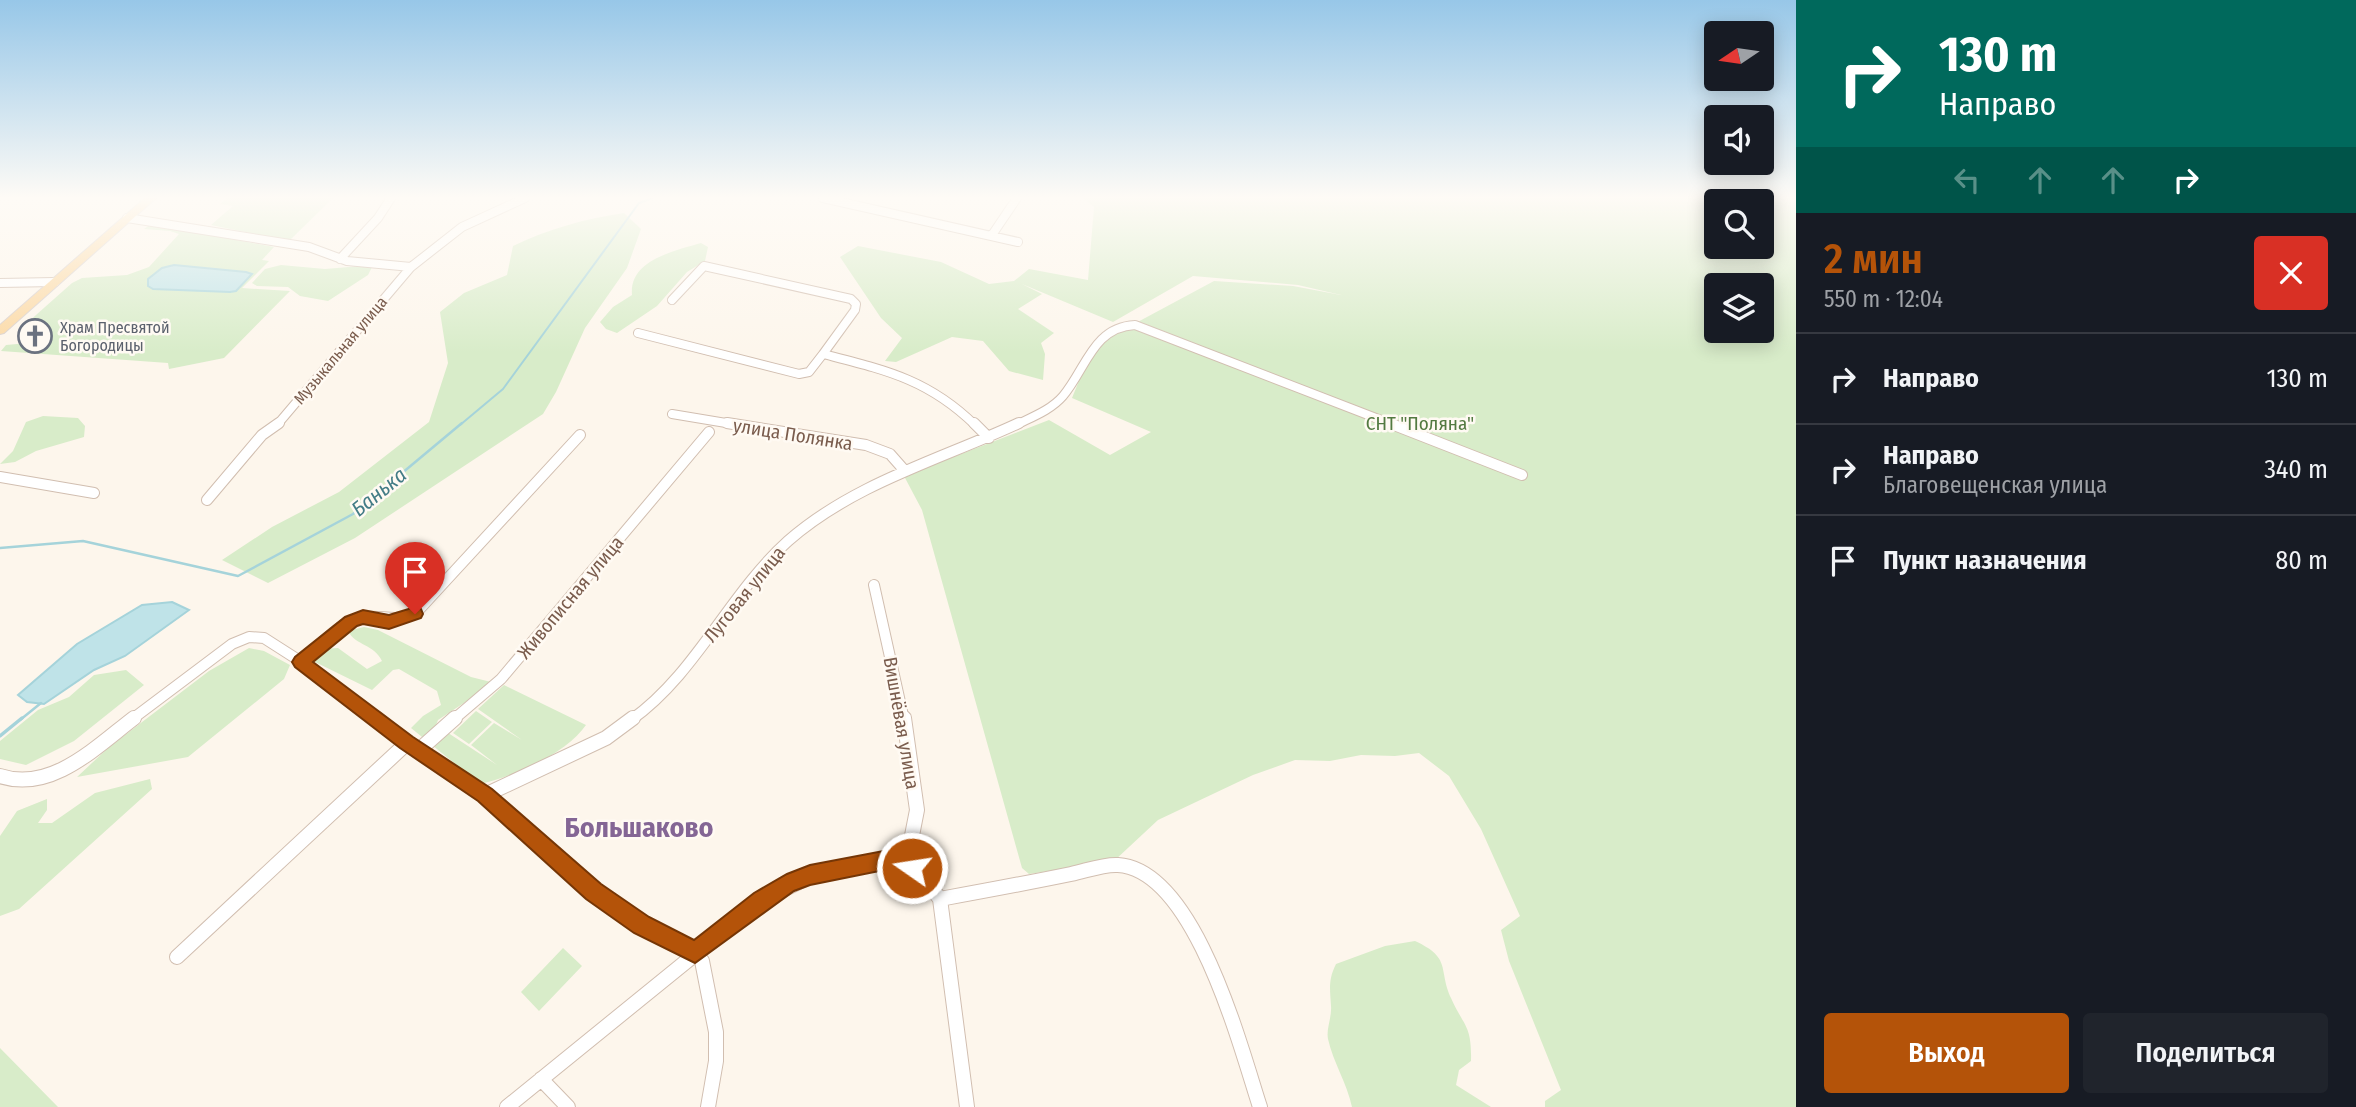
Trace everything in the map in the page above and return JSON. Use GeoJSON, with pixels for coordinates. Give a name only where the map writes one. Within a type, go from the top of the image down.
{"type":"FeatureCollection","features":[{"type":"Feature","properties":{"kind":"main road"},"geometry":{"type":"LineString","coordinates":[[0,331],[91,250]]}},
{"type":"Feature","properties":{"kind":"street"},"geometry":{"type":"LineString","coordinates":[[316,250],[340,259],[411,267]]}},
{"type":"Feature","properties":{"kind":"street"},"geometry":{"type":"LineString","coordinates":[[340,259],[349,250]]}},
{"type":"Feature","properties":{"kind":"street","name":"Музыкальная улица"},"geometry":{"type":"LineString","coordinates":[[206,500],[262,435],[282,421],[411,267],[433,250]]}},
{"type":"Feature","properties":{"kind":"street"},"geometry":{"type":"LineString","coordinates":[[638,333],[799,374],[809,372],[855,310],[856,304],[851,299],[704,266],[672,300]]}},
{"type":"Feature","properties":{"kind":"street"},"geometry":{"type":"LineString","coordinates":[[0,283],[55,282]]}},
{"type":"Feature","properties":{"kind":"street","name":"Луговая улица"},"geometry":{"type":"LineString","coordinates":[[485,795],[606,737],[655,703],[777,550],[797,533],[858,494],[1038,414],[1060,399],[1089,349],[1119,328],[1136,324],[1522,475]]}},
{"type":"Feature","properties":{"kind":"street"},"geometry":{"type":"LineString","coordinates":[[823,354],[905,376],[927,386],[944,397],[989,438]]}},
{"type":"Feature","properties":{"kind":"street","name":"улица Полянка"},"geometry":{"type":"LineString","coordinates":[[672,414],[866,445],[890,454],[905,471]]}},
{"type":"Feature","properties":{"kind":"street","name":"Живописная улица"},"geometry":{"type":"LineString","coordinates":[[177,957],[412,747],[502,679],[709,432]]}},
{"type":"Feature","properties":{"kind":"street"},"geometry":{"type":"LineString","coordinates":[[301,662],[351,621],[363,617],[389,622],[415,614],[580,435]]}},
{"type":"Feature","properties":{"kind":"street"},"geometry":{"type":"LineString","coordinates":[[0,477],[94,493]]}},
{"type":"Feature","properties":{"kind":"street","name":"Вишнёвая улица"},"geometry":{"type":"LineString","coordinates":[[874,584],[903,710],[917,810],[907,861]]}},
{"type":"Feature","properties":{"kind":"street"},"geometry":{"type":"LineString","coordinates":[[0,776],[12,781],[30,783],[70,765],[241,640],[264,638],[301,662],[412,747],[485,795],[617,909],[641,925],[695,952],[706,975],[716,1032],[716,1061],[708,1107]]}},
{"type":"Feature","properties":{"kind":"street"},"geometry":{"type":"LineString","coordinates":[[507,1107],[762,900],[787,884],[810,875],[894,858],[907,861],[934,886],[940,899],[967,1107]]}},
{"type":"Feature","properties":{"kind":"street"},"geometry":{"type":"LineString","coordinates":[[940,899],[1119,865],[1152,876],[1178,904],[1194,929],[1213,972],[1260,1107]]}},
{"type":"Feature","properties":{"kind":"street"},"geometry":{"type":"LineString","coordinates":[[541,1079],[568,1107]]}},
{"type":"Feature","properties":{"kind":"green space"},"geometry":{"type":"Polygon","coordinates":[[[165,250],[272,250],[262,260],[269,261],[242,288],[290,291],[224,358],[169,369],[168,363],[1,351],[6,345],[39,342],[50,330],[27,323],[72,283],[82,278],[127,275],[149,267],[165,250]],[[174,265],[236,291],[252,274],[246,272],[174,265]]]}},
{"type":"Feature","properties":{"kind":"green space"},"geometry":{"type":"Polygon","coordinates":[[[512,250],[634,250],[627,268],[585,328],[543,414],[355,538],[268,583],[222,560],[272,527],[339,492],[429,422],[448,363],[440,312],[464,293],[507,275],[512,250]]]}},
{"type":"Feature","properties":{"kind":"green space"},"geometry":{"type":"Polygon","coordinates":[[[680,250],[707,250],[705,261],[687,272],[657,306],[617,333],[606,329],[600,322],[613,307],[632,295],[633,283],[638,273],[645,265],[680,250]]]}},
{"type":"Feature","properties":{"kind":"green space","name":"СНТ \"Поляна\""},"geometry":{"type":"Polygon","coordinates":[[[852,250],[877,250],[941,262],[989,284],[1014,281],[1029,269],[1088,280],[1090,250],[1704,250],[1704,259],[1774,259],[1774,250],[1796,250],[1796,1107],[1545,1107],[1545,1101],[1561,1090],[1509,961],[1501,930],[1520,916],[1481,829],[1449,776],[1419,753],[1395,756],[1361,755],[1330,761],[1295,760],[1253,775],[1158,820],[1114,861],[1029,874],[1022,868],[922,510],[904,476],[1049,420],[1110,455],[1151,432],[1072,398],[1089,356],[1106,339],[1214,281],[1293,286],[1341,295],[1298,285],[1193,276],[1113,322],[1022,284],[1042,294],[1018,309],[1054,333],[1041,343],[1045,354],[1043,380],[1009,371],[983,341],[952,337],[896,362],[885,361],[902,338],[881,318],[840,257],[852,250]]]}},
{"type":"Feature","properties":{"kind":"green space"},"geometry":{"type":"Polygon","coordinates":[[[281,265],[325,269],[373,265],[368,275],[328,301],[300,296],[288,287],[257,286],[252,283],[265,269],[281,265]]]}},
{"type":"Feature","properties":{"kind":"green space"},"geometry":{"type":"Polygon","coordinates":[[[43,416],[78,418],[85,426],[84,437],[36,451],[15,462],[0,464],[13,451],[26,422],[43,416]]]}},
{"type":"Feature","properties":{"kind":"green space"},"geometry":{"type":"Polygon","coordinates":[[[364,627],[378,630],[471,677],[491,682],[438,720],[436,725],[497,765],[471,745],[494,723],[522,740],[478,709],[504,685],[586,725],[566,745],[538,763],[480,784],[411,728],[423,716],[441,705],[437,691],[399,669],[393,670],[372,690],[311,660],[322,649],[338,648],[367,669],[382,661],[379,655],[356,640],[348,631],[364,627]]]}},
{"type":"Feature","properties":{"kind":"green space"},"geometry":{"type":"Polygon","coordinates":[[[249,648],[264,651],[290,665],[284,679],[188,757],[77,777],[108,748],[209,671],[249,648]]]}},
{"type":"Feature","properties":{"kind":"green space"},"geometry":{"type":"Polygon","coordinates":[[[126,670],[144,685],[74,741],[26,765],[0,759],[0,741],[38,710],[69,697],[94,675],[126,670]]]}},
{"type":"Feature","properties":{"kind":"green space"},"geometry":{"type":"Polygon","coordinates":[[[476,711],[492,722],[469,744],[453,733],[476,711]]]}},
{"type":"Feature","properties":{"kind":"green space"},"geometry":{"type":"Polygon","coordinates":[[[150,779],[152,789],[19,909],[0,916],[0,836],[17,811],[47,799],[47,810],[38,823],[52,823],[95,793],[150,779]]]}},
{"type":"Feature","properties":{"kind":"green space"},"geometry":{"type":"Polygon","coordinates":[[[1415,941],[1427,947],[1439,959],[1451,998],[1469,1033],[1471,1061],[1459,1070],[1456,1085],[1491,1107],[1352,1107],[1328,1039],[1333,970],[1336,964],[1385,946],[1415,941]]]}},
{"type":"Feature","properties":{"kind":"green space"},"geometry":{"type":"Polygon","coordinates":[[[563,948],[582,966],[539,1011],[521,992],[563,948]]]}},
{"type":"Feature","properties":{"kind":"green space"},"geometry":{"type":"Polygon","coordinates":[[[0,1048],[58,1107],[0,1107],[0,1048]]]}},
{"type":"Feature","properties":{"kind":"water"},"geometry":{"type":"Polygon","coordinates":[[[174,265],[252,274],[236,291],[230,292],[153,289],[148,286],[148,279],[162,268],[174,265]]]}},
{"type":"Feature","properties":{"kind":"water"},"geometry":{"type":"Polygon","coordinates":[[[172,602],[189,610],[125,656],[94,670],[44,704],[27,702],[18,695],[77,644],[142,605],[172,602]]]}},
{"type":"Feature","properties":{"kind":"waterway","name":"Банька"},"geometry":{"type":"LineString","coordinates":[[460,425],[503,389],[605,250]]}},
{"type":"Feature","properties":{"kind":"waterway","name":"Банька"},"geometry":{"type":"LineString","coordinates":[[0,548],[83,541],[238,576],[353,514],[462,423]]}},
{"type":"Feature","properties":{"kind":"waterway"},"geometry":{"type":"LineString","coordinates":[[20,720],[41,703]]}},
{"type":"Feature","properties":{"kind":"waterway"},"geometry":{"type":"LineString","coordinates":[[0,736],[22,718]]}},
{"type":"Feature","properties":{"kind":"place","name":"Храм Пресвятой Богородицы"},"geometry":{"type":"Point","coordinates":[35,336]}},
{"type":"Feature","properties":{"kind":"district","name":"Большаково"},"geometry":{"type":"Point","coordinates":[639,827]}},
{"type":"Feature","properties":{"kind":"route"},"geometry":{"type":"LineString","coordinates":[[415,614],[389,622],[363,617],[351,621],[301,662],[407,743],[485,795],[593,891],[641,925],[695,952],[762,900],[787,884],[810,875],[894,858],[907,861],[912,868]]}}]}
